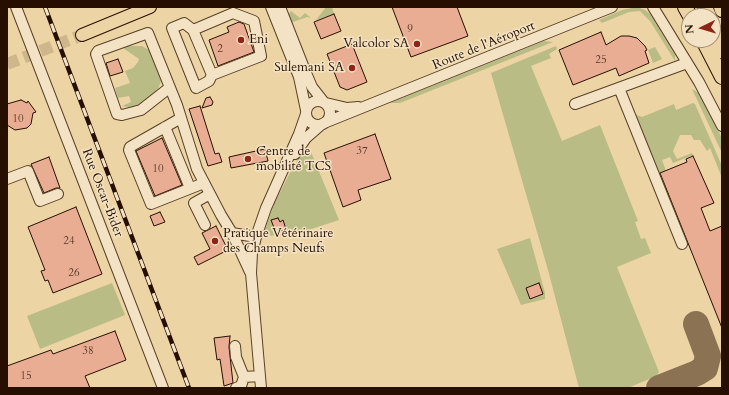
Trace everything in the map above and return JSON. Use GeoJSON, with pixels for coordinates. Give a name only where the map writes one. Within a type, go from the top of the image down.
{"type":"FeatureCollection","features":[{"type":"Feature","properties":{"kind":"highway"},"geometry":{"type":"LineString","coordinates":[[707,48],[722,76]]}},
{"type":"Feature","properties":{"kind":"main road"},"geometry":{"type":"LineString","coordinates":[[82,36],[148,8],[161,7]]}},
{"type":"Feature","properties":{"kind":"street","name":"Rue Oscar-Bider"},"geometry":{"type":"LineString","coordinates":[[16,7],[163,388]]}},
{"type":"Feature","properties":{"kind":"street"},"geometry":{"type":"LineString","coordinates":[[271,7],[299,77],[306,112],[312,123],[323,123],[330,114],[324,102],[309,80],[280,7]]}},
{"type":"Feature","properties":{"kind":"street","name":"Route de l'Aéroport"},"geometry":{"type":"LineString","coordinates":[[282,174],[306,138],[323,123],[447,75],[612,7]]}},
{"type":"Feature","properties":{"kind":"street"},"geometry":{"type":"LineString","coordinates":[[653,7],[706,93],[722,126]]}},
{"type":"Feature","properties":{"kind":"street"},"geometry":{"type":"LineString","coordinates":[[193,30],[233,13],[254,21],[261,56],[212,75],[209,80],[196,88],[172,28],[184,23],[193,30],[212,75]]}},
{"type":"Feature","properties":{"kind":"street"},"geometry":{"type":"LineString","coordinates":[[170,88],[141,110],[122,115],[116,114],[96,54],[98,51],[148,33],[170,88],[204,183],[232,233],[251,273]]}},
{"type":"Feature","properties":{"kind":"street"},"geometry":{"type":"LineString","coordinates":[[575,104],[687,63]]}},
{"type":"Feature","properties":{"kind":"street"},"geometry":{"type":"LineString","coordinates":[[619,88],[682,244]]}},
{"type":"Feature","properties":{"kind":"street"},"geometry":{"type":"LineString","coordinates":[[306,112],[312,102],[324,102]]}},
{"type":"Feature","properties":{"kind":"street","name":"Route de l'Aéroport"},"geometry":{"type":"LineString","coordinates":[[324,102],[347,108],[364,106]]}},
{"type":"Feature","properties":{"kind":"street","name":"Route de l'Aéroport"},"geometry":{"type":"LineString","coordinates":[[261,388],[251,273],[256,237],[266,208],[282,174],[306,112]]}},
{"type":"Feature","properties":{"kind":"street"},"geometry":{"type":"LineString","coordinates":[[181,118],[129,148],[150,202],[153,203],[204,183]]}},
{"type":"Feature","properties":{"kind":"street"},"geometry":{"type":"LineString","coordinates":[[165,127],[190,188]]}},
{"type":"Feature","properties":{"kind":"street"},"geometry":{"type":"LineString","coordinates":[[7,179],[28,171],[40,201],[58,194]]}},
{"type":"Feature","properties":{"kind":"street"},"geometry":{"type":"LineString","coordinates":[[205,225],[194,203],[210,194]]}},
{"type":"Feature","properties":{"kind":"street"},"geometry":{"type":"LineString","coordinates":[[232,233],[256,237]]}},
{"type":"Feature","properties":{"kind":"street"},"geometry":{"type":"LineString","coordinates":[[235,346],[236,356],[244,377],[241,386],[236,388]]}},
{"type":"Feature","properties":{"kind":"street"},"geometry":{"type":"LineString","coordinates":[[244,377],[260,376]]}},
{"type":"Feature","properties":{"kind":"green space"},"geometry":{"type":"Polygon","coordinates":[[[326,7],[332,7],[334,14],[316,20],[326,7]]]}},
{"type":"Feature","properties":{"kind":"green space"},"geometry":{"type":"Polygon","coordinates":[[[637,7],[650,14],[675,55],[675,61],[650,21],[640,11],[629,12],[602,23],[599,20],[622,10],[637,7]]]}},
{"type":"Feature","properties":{"kind":"green space"},"geometry":{"type":"Polygon","coordinates":[[[291,11],[300,18],[305,13],[311,18],[307,17],[290,23],[288,15],[291,11]]]}},
{"type":"Feature","properties":{"kind":"green space"},"geometry":{"type":"Polygon","coordinates":[[[544,41],[553,42],[400,103],[389,103],[544,41]]]}},
{"type":"Feature","properties":{"kind":"green space"},"geometry":{"type":"Polygon","coordinates":[[[127,46],[142,46],[149,50],[161,81],[158,89],[139,107],[133,108],[122,106],[131,102],[129,96],[118,98],[115,88],[130,83],[125,71],[133,68],[139,59],[123,48],[127,46]]]}},
{"type":"Feature","properties":{"kind":"green space"},"geometry":{"type":"Polygon","coordinates":[[[556,46],[557,49],[549,54],[551,58],[531,66],[562,141],[600,125],[638,221],[635,222],[641,239],[645,238],[651,253],[617,267],[659,372],[656,376],[628,388],[579,388],[548,270],[491,73],[556,46]]]}},
{"type":"Feature","properties":{"kind":"green space"},"geometry":{"type":"Polygon","coordinates":[[[655,47],[662,59],[653,63],[648,50],[655,47]]]}},
{"type":"Feature","properties":{"kind":"green space"},"geometry":{"type":"Polygon","coordinates":[[[692,89],[699,93],[716,125],[722,139],[722,153],[692,89]]]}},
{"type":"Feature","properties":{"kind":"green space"},"geometry":{"type":"Polygon","coordinates":[[[693,103],[695,104],[722,166],[722,178],[710,148],[707,151],[700,140],[694,140],[691,135],[680,135],[673,151],[677,159],[692,153],[693,155],[673,163],[670,157],[662,160],[666,171],[658,174],[634,114],[642,117],[674,104],[676,110],[693,103]]]}},
{"type":"Feature","properties":{"kind":"green space"},"geometry":{"type":"Polygon","coordinates":[[[309,147],[339,220],[305,231],[262,237],[275,202],[293,167],[304,150],[309,147]]]}},
{"type":"Feature","properties":{"kind":"green space"},"geometry":{"type":"Polygon","coordinates":[[[530,238],[545,293],[545,299],[521,305],[497,249],[530,238]]]}},
{"type":"Feature","properties":{"kind":"green space"},"geometry":{"type":"Polygon","coordinates":[[[112,283],[125,315],[40,349],[27,316],[112,283]]]}},
{"type":"Feature","properties":{"kind":"building"},"geometry":{"type":"Polygon","coordinates":[[[392,7],[457,7],[468,36],[411,57],[392,7]]]}},
{"type":"Feature","properties":{"kind":"building"},"geometry":{"type":"Polygon","coordinates":[[[334,14],[341,31],[321,39],[314,22],[334,14]]]}},
{"type":"Feature","properties":{"kind":"building"},"geometry":{"type":"Polygon","coordinates":[[[239,22],[244,24],[254,52],[218,66],[209,40],[229,32],[227,27],[239,22]]]}},
{"type":"Feature","properties":{"kind":"building"},"geometry":{"type":"Polygon","coordinates":[[[601,32],[606,45],[621,36],[637,38],[647,50],[645,51],[649,63],[619,76],[616,68],[573,85],[559,50],[601,32]]]}},
{"type":"Feature","properties":{"kind":"building"},"geometry":{"type":"Polygon","coordinates":[[[352,44],[367,82],[347,90],[340,87],[327,54],[352,44]]]}},
{"type":"Feature","properties":{"kind":"building"},"geometry":{"type":"Polygon","coordinates":[[[118,59],[123,72],[110,76],[106,63],[118,59]]]}},
{"type":"Feature","properties":{"kind":"building"},"geometry":{"type":"Polygon","coordinates":[[[210,97],[213,102],[212,105],[202,108],[206,98],[210,97]]]}},
{"type":"Feature","properties":{"kind":"building"},"geometry":{"type":"Polygon","coordinates":[[[21,100],[27,103],[28,101],[36,112],[33,113],[31,124],[27,128],[15,130],[7,125],[7,104],[21,100]]]}},
{"type":"Feature","properties":{"kind":"building"},"geometry":{"type":"Polygon","coordinates":[[[200,106],[215,154],[219,153],[222,162],[208,166],[189,109],[200,106]]]}},
{"type":"Feature","properties":{"kind":"building"},"geometry":{"type":"Polygon","coordinates":[[[375,134],[391,179],[358,190],[361,200],[343,207],[324,153],[375,134]]]}},
{"type":"Feature","properties":{"kind":"building"},"geometry":{"type":"Polygon","coordinates":[[[162,138],[182,185],[155,196],[136,151],[162,138]]]}},
{"type":"Feature","properties":{"kind":"building","name":"Centre de mobilité TCS"},"geometry":{"type":"Polygon","coordinates":[[[265,149],[268,161],[231,168],[229,157],[265,149]]]}},
{"type":"Feature","properties":{"kind":"building"},"geometry":{"type":"Polygon","coordinates":[[[693,156],[714,203],[701,208],[710,231],[722,226],[722,328],[660,173],[687,162],[686,159],[693,156]]]}},
{"type":"Feature","properties":{"kind":"building"},"geometry":{"type":"Polygon","coordinates":[[[49,157],[60,188],[44,193],[31,164],[49,157]]]}},
{"type":"Feature","properties":{"kind":"building"},"geometry":{"type":"Polygon","coordinates":[[[76,207],[102,274],[53,293],[48,280],[45,281],[41,271],[45,270],[28,227],[76,207]]]}},
{"type":"Feature","properties":{"kind":"building"},"geometry":{"type":"Polygon","coordinates":[[[160,212],[165,222],[154,226],[150,216],[160,212]]]}},
{"type":"Feature","properties":{"kind":"building"},"geometry":{"type":"Polygon","coordinates":[[[278,218],[280,222],[283,220],[286,229],[276,233],[271,220],[278,218]]]}},
{"type":"Feature","properties":{"kind":"building","name":"Pratique Vétérinaire des Champs Neufs"},"geometry":{"type":"Polygon","coordinates":[[[216,226],[228,250],[198,265],[194,257],[210,249],[202,233],[216,226]]]}},
{"type":"Feature","properties":{"kind":"building"},"geometry":{"type":"Polygon","coordinates":[[[539,283],[543,294],[530,299],[526,288],[539,283]]]}},
{"type":"Feature","properties":{"kind":"building"},"geometry":{"type":"Polygon","coordinates":[[[115,331],[126,360],[85,376],[90,388],[7,388],[7,366],[51,350],[53,354],[115,331]]]}},
{"type":"Feature","properties":{"kind":"building"},"geometry":{"type":"Polygon","coordinates":[[[230,336],[229,347],[233,383],[224,386],[220,359],[217,360],[214,338],[230,336]]]}},
{"type":"Feature","properties":{"kind":"taxiway"},"geometry":{"type":"LineString","coordinates":[[659,388],[697,373],[705,368],[708,356],[696,324]]}},
{"type":"Feature","properties":{"kind":"tunnel"},"geometry":{"type":"LineString","coordinates":[[7,64],[82,35]]}},
{"type":"Feature","properties":{"kind":"railway"},"geometry":{"type":"LineString","coordinates":[[45,7],[189,388]]}},
{"type":"Feature","properties":{"kind":"place","name":"Eni"},"geometry":{"type":"Point","coordinates":[241,40]}},
{"type":"Feature","properties":{"kind":"place","name":"Valcolor SA"},"geometry":{"type":"Point","coordinates":[417,44]}},
{"type":"Feature","properties":{"kind":"place","name":"Sulemani SA"},"geometry":{"type":"Point","coordinates":[352,68]}},
{"type":"Feature","properties":{"kind":"place","name":"Centre de mobilité TCS"},"geometry":{"type":"Point","coordinates":[248,159]}},
{"type":"Feature","properties":{"kind":"place","name":"Pratique Vétérinaire des Champs Neufs"},"geometry":{"type":"Point","coordinates":[215,241]}}]}
